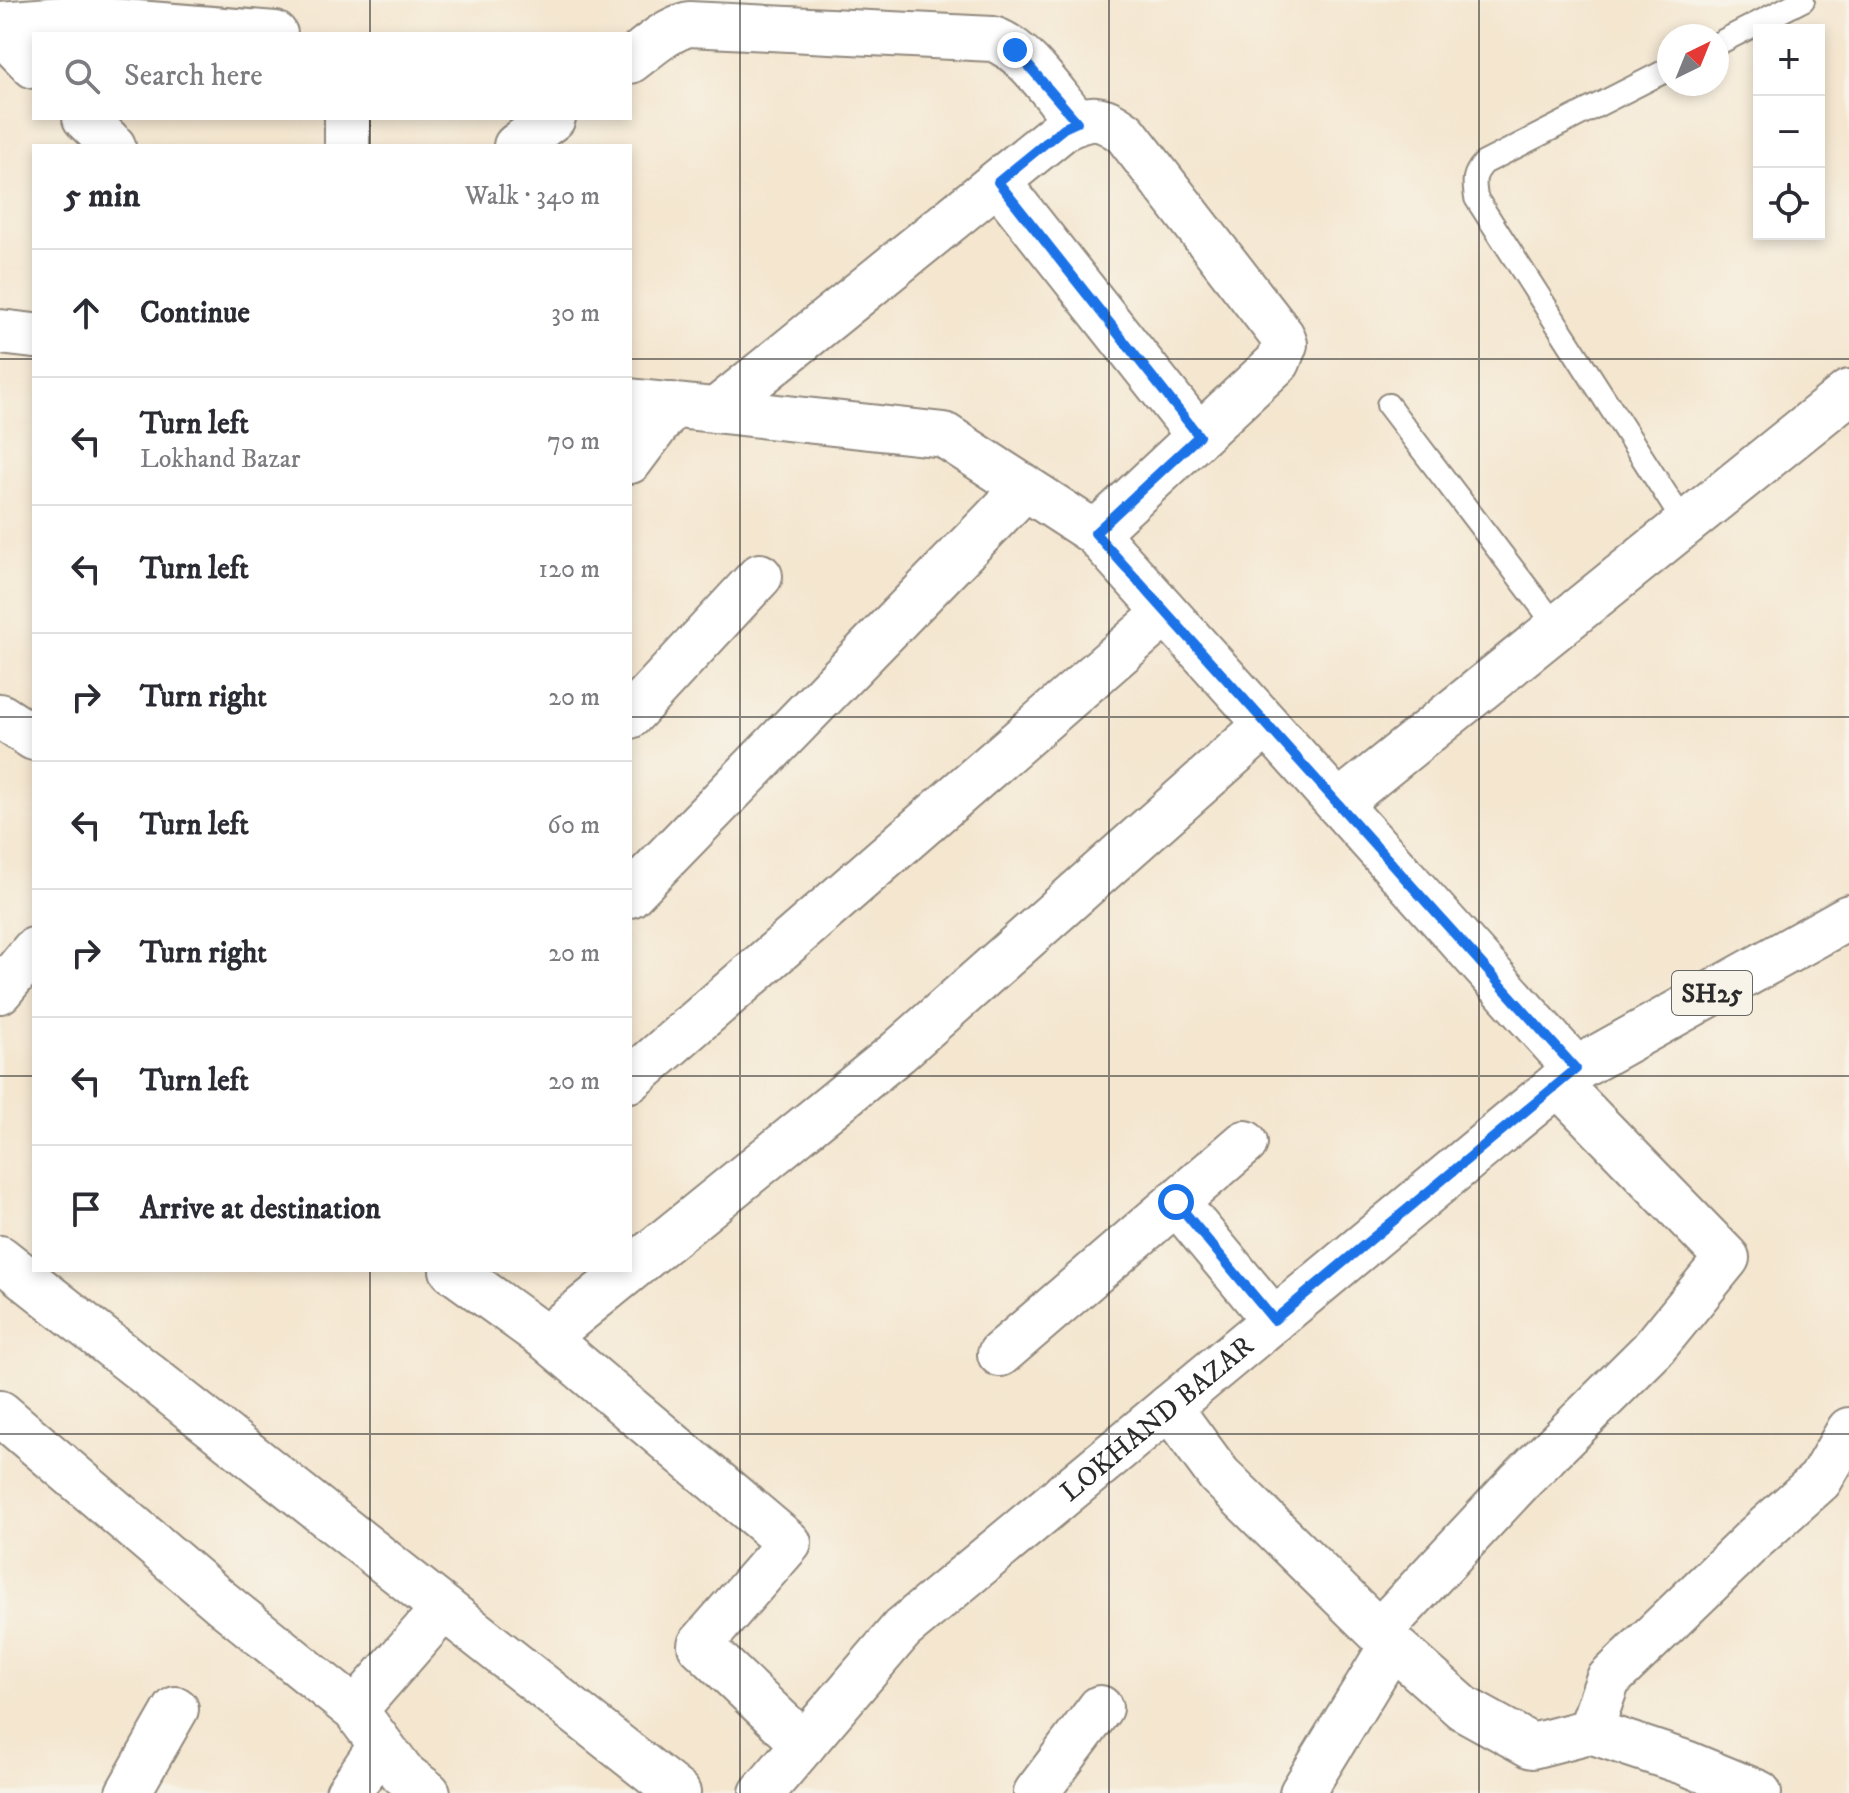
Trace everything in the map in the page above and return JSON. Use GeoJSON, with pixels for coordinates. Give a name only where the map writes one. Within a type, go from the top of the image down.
{"type":"FeatureCollection","features":[{"type":"Feature","properties":{"kind":"street"},"geometry":{"type":"LineString","coordinates":[[0,24],[75,18],[250,32]]}},
{"type":"Feature","properties":{"kind":"street"},"geometry":{"type":"LineString","coordinates":[[632,59],[667,33],[689,24],[993,39],[1005,43],[1023,58],[1077,122]]}},
{"type":"Feature","properties":{"kind":"street"},"geometry":{"type":"LineString","coordinates":[[0,31],[32,64]]}},
{"type":"Feature","properties":{"kind":"street"},"geometry":{"type":"LineString","coordinates":[[716,410],[1064,128],[1091,118],[1107,120],[1125,133],[1282,336],[1285,344],[1278,362],[1095,533]]}},
{"type":"Feature","properties":{"kind":"street"},"geometry":{"type":"LineString","coordinates":[[87,120],[111,144]]}},
{"type":"Feature","properties":{"kind":"street"},"geometry":{"type":"LineString","coordinates":[[347,120],[347,144]]}},
{"type":"Feature","properties":{"kind":"street"},"geometry":{"type":"LineString","coordinates":[[519,144],[550,120]]}},
{"type":"Feature","properties":{"kind":"street"},"geometry":{"type":"LineString","coordinates":[[998,182],[1199,436]]}},
{"type":"Feature","properties":{"kind":"street"},"geometry":{"type":"LineString","coordinates":[[0,332],[32,336]]}},
{"type":"Feature","properties":{"kind":"street"},"geometry":{"type":"LineString","coordinates":[[1338,804],[1849,392]]}},
{"type":"Feature","properties":{"kind":"street"},"geometry":{"type":"LineString","coordinates":[[632,401],[944,435],[1095,533],[1338,804],[1567,1077],[1727,1258],[1652,1350],[1520,1481],[1386,1638],[1302,1793]]}},
{"type":"Feature","properties":{"kind":"street"},"geometry":{"type":"LineString","coordinates":[[632,458],[672,405]]}},
{"type":"Feature","properties":{"kind":"street"},"geometry":{"type":"LineString","coordinates":[[632,893],[1025,488]]}},
{"type":"Feature","properties":{"kind":"street"},"geometry":{"type":"LineString","coordinates":[[632,714],[760,576]]}},
{"type":"Feature","properties":{"kind":"street"},"geometry":{"type":"LineString","coordinates":[[632,1078],[1166,613]]}},
{"type":"Feature","properties":{"kind":"street"},"geometry":{"type":"LineString","coordinates":[[0,716],[32,737]]}},
{"type":"Feature","properties":{"kind":"street"},"geometry":{"type":"LineString","coordinates":[[632,1268],[898,1052],[1266,725]]}},
{"type":"Feature","properties":{"kind":"street","name":"SH25"},"geometry":{"type":"LineString","coordinates":[[1567,1077],[1849,917]]}},
{"type":"Feature","properties":{"kind":"street"},"geometry":{"type":"LineString","coordinates":[[0,991],[32,952]]}},
{"type":"Feature","properties":{"kind":"street","name":"LOKHAND BAZAR"},"geometry":{"type":"LineString","coordinates":[[762,1793],[902,1629],[1567,1077]]}},
{"type":"Feature","properties":{"kind":"street"},"geometry":{"type":"LineString","coordinates":[[1000,1354],[1245,1143]]}},
{"type":"Feature","properties":{"kind":"street"},"geometry":{"type":"LineString","coordinates":[[1176,1202],[1274,1320]]}},
{"type":"Feature","properties":{"kind":"street"},"geometry":{"type":"LineString","coordinates":[[0,1258],[678,1793]]}},
{"type":"Feature","properties":{"kind":"street"},"geometry":{"type":"LineString","coordinates":[[455,1272],[546,1338],[789,1543],[700,1645],[804,1744]]}},
{"type":"Feature","properties":{"kind":"street"},"geometry":{"type":"LineString","coordinates":[[546,1338],[627,1272]]}},
{"type":"Feature","properties":{"kind":"street"},"geometry":{"type":"LineString","coordinates":[[1169,1407],[1219,1475],[1386,1638],[1463,1708],[1532,1746],[1590,1731],[1678,1778],[1759,1793]]}},
{"type":"Feature","properties":{"kind":"street"},"geometry":{"type":"LineString","coordinates":[[0,1413],[221,1602],[355,1710],[402,1773],[428,1793]]}},
{"type":"Feature","properties":{"kind":"street"},"geometry":{"type":"LineString","coordinates":[[1590,1731],[1608,1680],[1755,1538],[1820,1480],[1849,1430]]}},
{"type":"Feature","properties":{"kind":"street"},"geometry":{"type":"LineString","coordinates":[[355,1710],[444,1608]]}},
{"type":"Feature","properties":{"kind":"street"},"geometry":{"type":"LineString","coordinates":[[1036,1793],[1100,1708]]}},
{"type":"Feature","properties":{"kind":"street"},"geometry":{"type":"LineString","coordinates":[[128,1793],[176,1709]]}},
{"type":"Feature","properties":{"kind":"street"},"geometry":{"type":"LineString","coordinates":[[348,1793],[381,1745]]}},
{"type":"Feature","properties":{"kind":"lane"},"geometry":{"type":"LineString","coordinates":[[1729,38],[1803,0]]}},
{"type":"Feature","properties":{"kind":"lane"},"geometry":{"type":"LineString","coordinates":[[1657,75],[1484,163],[1477,171],[1474,182],[1476,198],[1685,524]]}},
{"type":"Feature","properties":{"kind":"lane"},"geometry":{"type":"LineString","coordinates":[[1388,405],[1557,627]]}},
{"type":"Feature","properties":{"kind":"route"},"geometry":{"type":"LineString","coordinates":[[1015,50],[1077,122],[1064,128],[998,182],[1199,436],[1095,533],[1576,1069],[1274,1320],[1176,1202]]}}]}
